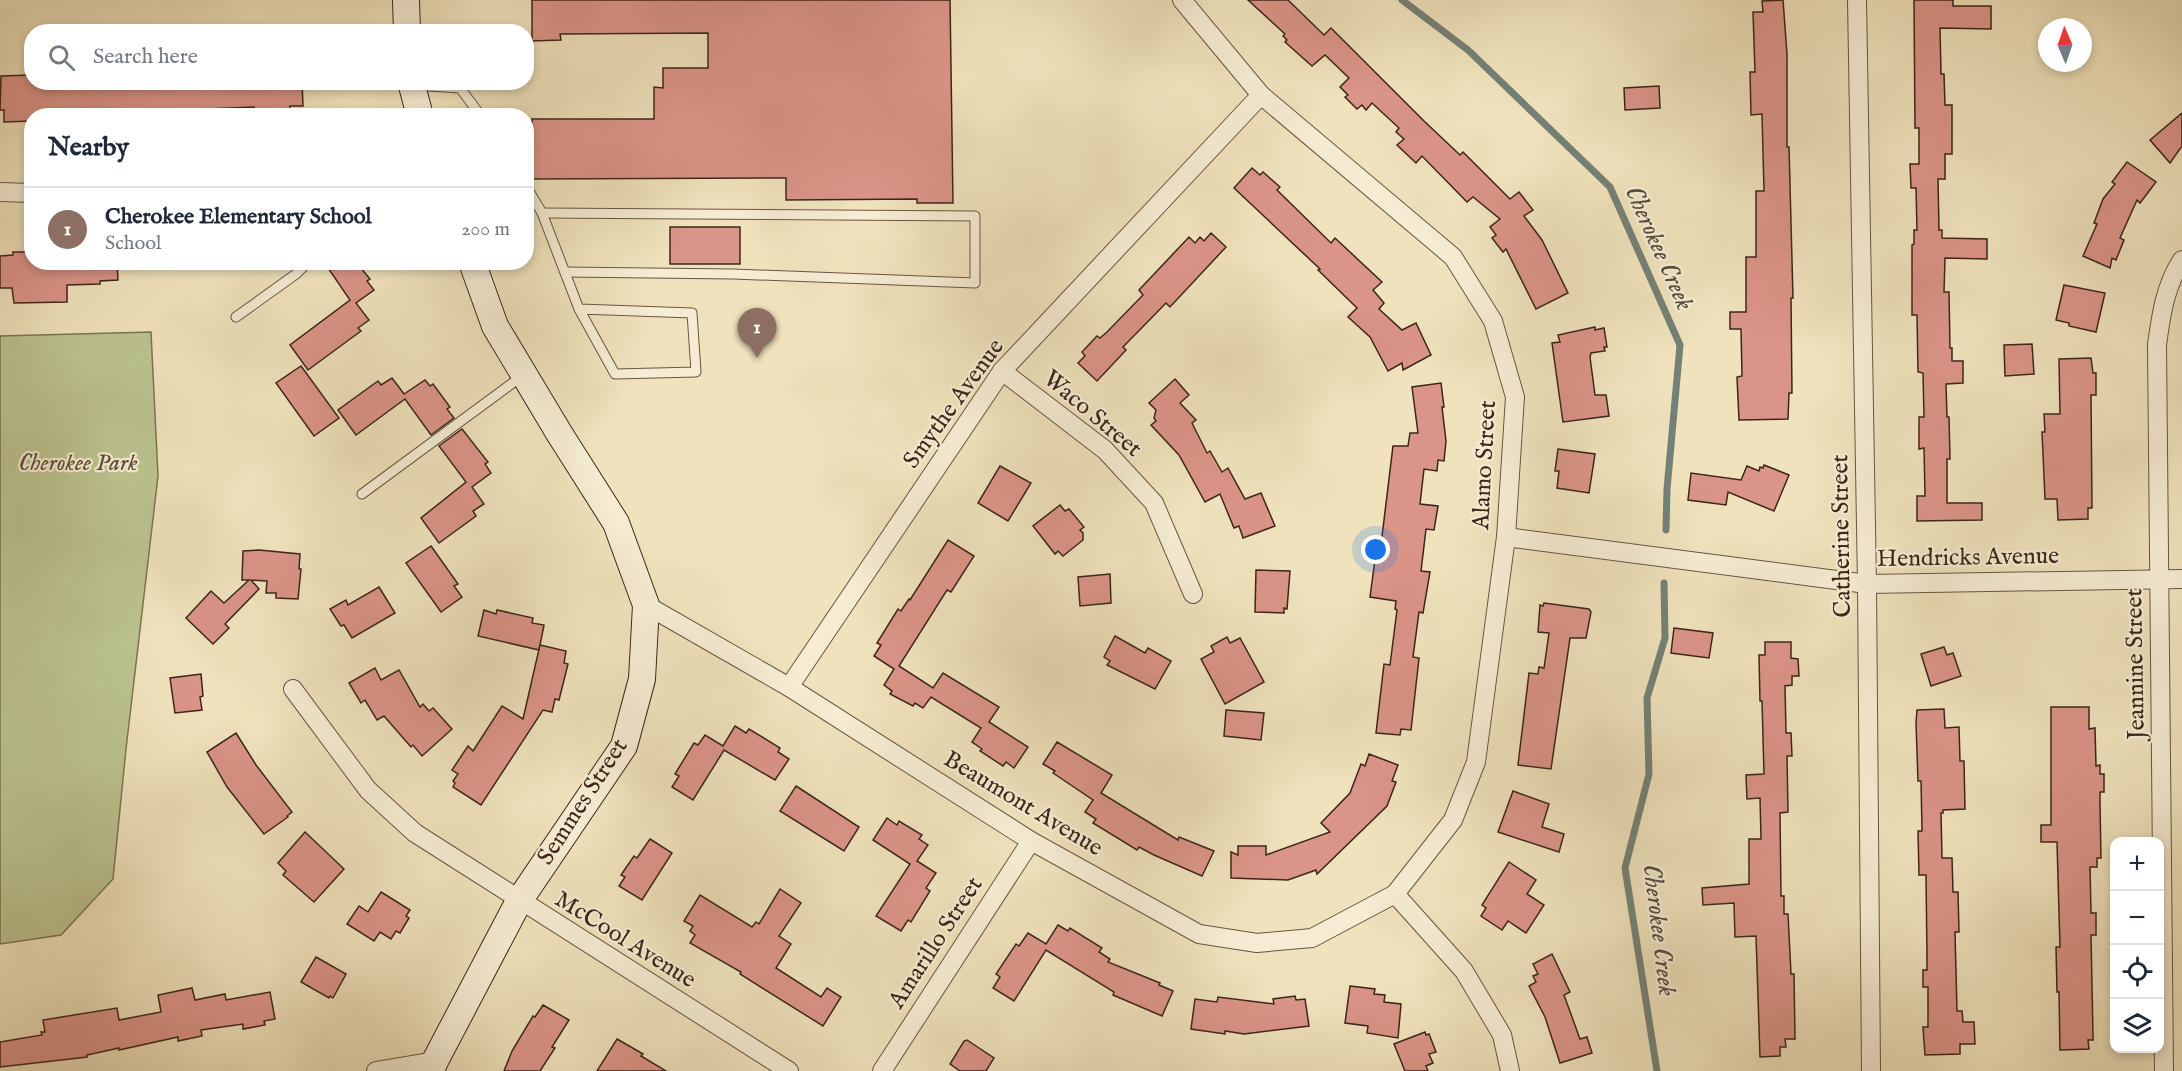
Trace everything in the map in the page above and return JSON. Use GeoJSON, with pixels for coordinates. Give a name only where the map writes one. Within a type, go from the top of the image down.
{"type":"FeatureCollection","features":[{"type":"Feature","properties":{"kind":"main road"},"geometry":{"type":"LineString","coordinates":[[406,0],[407,24]]}},
{"type":"Feature","properties":{"kind":"main road"},"geometry":{"type":"LineString","coordinates":[[413,90],[418,108]]}},
{"type":"Feature","properties":{"kind":"main road","name":"Semmes Street"},"geometry":{"type":"LineString","coordinates":[[433,1066],[519,901],[624,746],[642,680],[646,605],[616,523],[495,326],[475,270]]}},
{"type":"Feature","properties":{"kind":"street","name":"Alamo Street"},"geometry":{"type":"LineString","coordinates":[[1182,0],[1261,95],[1453,257],[1493,321],[1515,397],[1506,537],[1476,762],[1453,820],[1395,894]]}},
{"type":"Feature","properties":{"kind":"street","name":"Catherine Street"},"geometry":{"type":"LineString","coordinates":[[1857,0],[1867,584],[1870,1071]]}},
{"type":"Feature","properties":{"kind":"street","name":"Smythe Avenue"},"geometry":{"type":"LineString","coordinates":[[789,687],[1002,371],[1261,95]]}},
{"type":"Feature","properties":{"kind":"street"},"geometry":{"type":"LineString","coordinates":[[0,192],[24,193]]}},
{"type":"Feature","properties":{"kind":"street","name":"Jeannine Street"},"geometry":{"type":"LineString","coordinates":[[2164,1071],[2157,345],[2160,317],[2167,291],[2182,260]]}},
{"type":"Feature","properties":{"kind":"street","name":"Waco Street"},"geometry":{"type":"LineString","coordinates":[[1002,371],[1106,450],[1154,502],[1193,594]]}},
{"type":"Feature","properties":{"kind":"street","name":"Hendricks Avenue"},"geometry":{"type":"LineString","coordinates":[[1506,537],[1867,584],[2182,579]]}},
{"type":"Feature","properties":{"kind":"street","name":"Beaumont Avenue"},"geometry":{"type":"LineString","coordinates":[[646,605],[789,687],[1031,842],[1199,934],[1257,943],[1312,938],[1395,894]]}},
{"type":"Feature","properties":{"kind":"street","name":"McCool Avenue"},"geometry":{"type":"LineString","coordinates":[[293,689],[368,790],[414,833],[789,1071]]}},
{"type":"Feature","properties":{"kind":"street","name":"Amarillo Street"},"geometry":{"type":"LineString","coordinates":[[882,1071],[1031,842]]}},
{"type":"Feature","properties":{"kind":"street"},"geometry":{"type":"LineString","coordinates":[[1395,894],[1464,971],[1502,1035],[1510,1071]]}},
{"type":"Feature","properties":{"kind":"street"},"geometry":{"type":"LineString","coordinates":[[376,1071],[433,1066]]}},
{"type":"Feature","properties":{"kind":"lane"},"geometry":{"type":"LineString","coordinates":[[462,90],[475,108]]}},
{"type":"Feature","properties":{"kind":"lane"},"geometry":{"type":"LineString","coordinates":[[534,200],[542,213],[579,309],[615,374],[696,372],[692,313],[579,309]]}},
{"type":"Feature","properties":{"kind":"lane"},"geometry":{"type":"LineString","coordinates":[[542,213],[975,216],[975,283],[733,274],[565,272]]}},
{"type":"Feature","properties":{"kind":"lane"},"geometry":{"type":"LineString","coordinates":[[236,317],[300,270]]}},
{"type":"Feature","properties":{"kind":"lane"},"geometry":{"type":"LineString","coordinates":[[362,495],[524,375]]}},
{"type":"Feature","properties":{"kind":"green space","name":"Cherokee Park"},"geometry":{"type":"Polygon","coordinates":[[[151,332],[158,476],[113,879],[61,935],[0,944],[0,336],[151,332]]]}},
{"type":"Feature","properties":{"kind":"building"},"geometry":{"type":"Polygon","coordinates":[[[532,0],[950,0],[953,203],[917,203],[917,199],[786,200],[786,178],[534,179],[534,119],[654,119],[654,87],[663,88],[663,68],[708,68],[708,33],[560,34],[561,40],[534,41],[534,24],[532,24],[532,0]]]}},
{"type":"Feature","properties":{"kind":"building"},"geometry":{"type":"Polygon","coordinates":[[[1248,0],[1288,0],[1324,35],[1331,28],[1424,121],[1460,155],[1463,152],[1510,199],[1519,192],[1533,210],[1524,216],[1542,240],[1568,293],[1536,309],[1506,249],[1503,252],[1492,238],[1496,235],[1490,227],[1500,219],[1473,197],[1467,202],[1422,156],[1416,163],[1397,145],[1404,139],[1396,132],[1399,128],[1372,103],[1366,110],[1362,105],[1357,109],[1345,97],[1348,95],[1340,87],[1349,78],[1325,55],[1312,66],[1285,42],[1287,40],[1283,36],[1285,34],[1248,0]]]}},
{"type":"Feature","properties":{"kind":"building"},"geometry":{"type":"Polygon","coordinates":[[[1783,0],[1787,54],[1787,147],[1789,147],[1793,298],[1791,298],[1792,393],[1789,393],[1788,419],[1739,420],[1737,377],[1742,376],[1741,329],[1730,329],[1730,312],[1746,312],[1746,257],[1756,257],[1756,191],[1764,191],[1762,114],[1751,115],[1750,72],[1755,72],[1753,12],[1763,12],[1762,1],[1783,0]]]}},
{"type":"Feature","properties":{"kind":"building"},"geometry":{"type":"Polygon","coordinates":[[[1914,0],[1953,0],[1953,6],[1991,6],[1991,29],[1940,28],[1941,74],[1944,74],[1945,105],[1952,105],[1952,154],[1945,154],[1945,179],[1938,179],[1939,230],[1942,230],[1942,238],[1987,239],[1987,259],[1945,258],[1944,292],[1949,292],[1952,361],[1963,361],[1963,383],[1946,384],[1950,459],[1947,459],[1947,503],[1982,503],[1982,520],[1917,521],[1917,496],[1925,496],[1924,448],[1919,449],[1919,417],[1924,417],[1923,373],[1918,372],[1917,315],[1912,315],[1912,245],[1914,244],[1914,230],[1917,230],[1916,188],[1911,188],[1910,164],[1919,164],[1919,128],[1915,128],[1914,0]]]}},
{"type":"Feature","properties":{"kind":"building"},"geometry":{"type":"Polygon","coordinates":[[[24,75],[24,90],[302,90],[303,106],[290,106],[290,108],[24,108],[24,121],[4,122],[4,110],[0,110],[1,76],[24,75]]]}},
{"type":"Feature","properties":{"kind":"building"},"geometry":{"type":"Polygon","coordinates":[[[1659,86],[1660,108],[1625,110],[1624,88],[1659,86]]]}},
{"type":"Feature","properties":{"kind":"building"},"geometry":{"type":"Polygon","coordinates":[[[2182,113],[2182,146],[2170,163],[2150,140],[2182,113]]]}},
{"type":"Feature","properties":{"kind":"building"},"geometry":{"type":"Polygon","coordinates":[[[2127,162],[2156,182],[2140,203],[2137,200],[2120,238],[2124,240],[2116,260],[2112,258],[2110,268],[2083,256],[2097,224],[2094,223],[2103,199],[2115,184],[2112,182],[2127,162]]]}},
{"type":"Feature","properties":{"kind":"building"},"geometry":{"type":"Polygon","coordinates":[[[1252,168],[1260,175],[1263,172],[1280,187],[1277,190],[1331,243],[1335,238],[1382,282],[1373,290],[1384,303],[1379,309],[1402,330],[1416,323],[1431,355],[1403,370],[1402,363],[1388,371],[1370,337],[1348,317],[1357,308],[1318,270],[1320,269],[1234,188],[1252,168]]]}},
{"type":"Feature","properties":{"kind":"building"},"geometry":{"type":"Polygon","coordinates":[[[670,227],[740,227],[740,264],[670,264],[670,227]]]}},
{"type":"Feature","properties":{"kind":"building"},"geometry":{"type":"Polygon","coordinates":[[[1211,233],[1226,247],[1170,307],[1166,303],[1123,347],[1126,350],[1097,381],[1078,363],[1085,356],[1082,352],[1097,336],[1100,338],[1107,332],[1143,295],[1139,290],[1189,237],[1195,243],[1200,237],[1204,241],[1211,233]]]}},
{"type":"Feature","properties":{"kind":"building"},"geometry":{"type":"Polygon","coordinates":[[[13,252],[24,252],[24,270],[117,270],[118,280],[100,281],[100,284],[67,285],[67,302],[14,303],[12,288],[0,288],[0,256],[13,255],[13,252]]]}},
{"type":"Feature","properties":{"kind":"building"},"geometry":{"type":"Polygon","coordinates":[[[329,270],[363,270],[370,279],[367,281],[374,290],[356,303],[369,320],[358,328],[361,331],[308,370],[290,345],[350,300],[329,270]]]}},
{"type":"Feature","properties":{"kind":"building"},"geometry":{"type":"Polygon","coordinates":[[[2064,285],[2105,293],[2096,332],[2069,326],[2069,323],[2056,320],[2064,285]]]}},
{"type":"Feature","properties":{"kind":"building"},"geometry":{"type":"Polygon","coordinates":[[[1595,327],[1595,330],[1604,328],[1607,347],[1604,347],[1605,351],[1591,353],[1590,357],[1595,395],[1606,395],[1609,416],[1563,422],[1552,343],[1560,342],[1558,335],[1595,327]]]}},
{"type":"Feature","properties":{"kind":"building"},"geometry":{"type":"Polygon","coordinates":[[[2032,344],[2034,374],[2005,376],[2004,345],[2032,344]]]}},
{"type":"Feature","properties":{"kind":"building"},"geometry":{"type":"Polygon","coordinates":[[[2091,358],[2093,373],[2096,373],[2096,395],[2091,395],[2092,508],[2088,508],[2088,519],[2058,520],[2057,499],[2045,499],[2042,432],[2045,432],[2044,414],[2060,414],[2059,359],[2091,358]]]}},
{"type":"Feature","properties":{"kind":"building"},"geometry":{"type":"Polygon","coordinates":[[[301,366],[339,418],[314,436],[276,383],[301,366]]]}},
{"type":"Feature","properties":{"kind":"building"},"geometry":{"type":"Polygon","coordinates":[[[392,378],[404,394],[425,380],[430,386],[433,384],[450,407],[447,409],[454,418],[431,435],[405,399],[356,435],[338,410],[378,381],[381,385],[392,378]]]}},
{"type":"Feature","properties":{"kind":"building"},"geometry":{"type":"Polygon","coordinates":[[[1175,379],[1189,395],[1180,403],[1196,420],[1192,423],[1207,453],[1210,451],[1222,472],[1228,468],[1245,499],[1261,493],[1275,526],[1243,538],[1239,526],[1234,528],[1220,494],[1205,502],[1179,455],[1151,425],[1156,421],[1154,418],[1156,410],[1149,403],[1175,379]]]}},
{"type":"Feature","properties":{"kind":"building"},"geometry":{"type":"Polygon","coordinates":[[[1441,383],[1446,441],[1444,461],[1438,460],[1437,471],[1424,469],[1420,504],[1438,506],[1434,530],[1426,529],[1421,571],[1430,572],[1423,613],[1419,612],[1413,657],[1419,658],[1411,730],[1401,729],[1400,735],[1376,733],[1384,664],[1390,665],[1397,610],[1395,609],[1396,601],[1370,597],[1376,552],[1380,553],[1393,446],[1408,446],[1410,433],[1418,433],[1412,387],[1441,383]]]}},
{"type":"Feature","properties":{"kind":"building"},"geometry":{"type":"Polygon","coordinates":[[[462,429],[488,462],[485,464],[491,473],[472,487],[484,504],[473,511],[476,516],[439,543],[421,518],[466,482],[439,446],[462,429]]]}},
{"type":"Feature","properties":{"kind":"building"},"geometry":{"type":"Polygon","coordinates":[[[1558,449],[1595,454],[1589,493],[1557,488],[1559,471],[1555,471],[1558,449]]]}},
{"type":"Feature","properties":{"kind":"building"},"geometry":{"type":"Polygon","coordinates":[[[1764,465],[1789,475],[1774,511],[1728,492],[1726,505],[1688,500],[1691,473],[1741,480],[1747,466],[1759,471],[1764,465]]]}},
{"type":"Feature","properties":{"kind":"building"},"geometry":{"type":"Polygon","coordinates":[[[1000,466],[1031,483],[1008,521],[978,503],[1000,466]]]}},
{"type":"Feature","properties":{"kind":"building"},"geometry":{"type":"Polygon","coordinates":[[[1060,505],[1065,511],[1069,509],[1084,527],[1080,530],[1083,533],[1083,540],[1063,556],[1058,551],[1055,554],[1033,526],[1060,505]]]}},
{"type":"Feature","properties":{"kind":"building"},"geometry":{"type":"Polygon","coordinates":[[[948,540],[974,556],[951,592],[947,590],[899,666],[933,688],[943,673],[999,707],[989,722],[1028,747],[1014,768],[1006,762],[1003,766],[980,751],[982,749],[972,742],[981,728],[931,697],[923,708],[915,703],[913,706],[890,694],[892,691],[884,685],[894,669],[874,656],[881,645],[877,643],[898,609],[901,611],[910,600],[948,540]]]}},
{"type":"Feature","properties":{"kind":"building"},"geometry":{"type":"Polygon","coordinates":[[[431,546],[458,584],[454,586],[462,597],[441,612],[406,563],[431,546]]]}},
{"type":"Feature","properties":{"kind":"building"},"geometry":{"type":"Polygon","coordinates":[[[259,550],[300,554],[298,599],[276,598],[276,593],[266,593],[267,581],[251,580],[259,589],[225,624],[229,628],[213,644],[186,618],[211,591],[224,603],[249,580],[242,580],[243,551],[259,550]]]}},
{"type":"Feature","properties":{"kind":"building"},"geometry":{"type":"Polygon","coordinates":[[[1256,570],[1290,571],[1287,609],[1284,608],[1284,613],[1255,612],[1256,570]]]}},
{"type":"Feature","properties":{"kind":"building"},"geometry":{"type":"Polygon","coordinates":[[[1110,574],[1111,603],[1080,606],[1078,577],[1110,574]]]}},
{"type":"Feature","properties":{"kind":"building"},"geometry":{"type":"Polygon","coordinates":[[[379,587],[395,613],[352,638],[330,609],[346,600],[348,605],[379,587]]]}},
{"type":"Feature","properties":{"kind":"building"},"geometry":{"type":"Polygon","coordinates":[[[1544,603],[1589,609],[1591,612],[1586,638],[1570,638],[1551,769],[1518,765],[1529,673],[1538,674],[1539,667],[1544,668],[1549,633],[1538,632],[1540,605],[1543,606],[1544,603]]]}},
{"type":"Feature","properties":{"kind":"building"},"geometry":{"type":"Polygon","coordinates":[[[484,610],[496,614],[497,610],[533,618],[532,623],[544,625],[539,650],[478,636],[484,610]]]}},
{"type":"Feature","properties":{"kind":"building"},"geometry":{"type":"Polygon","coordinates":[[[1674,628],[1713,633],[1709,658],[1671,653],[1674,628]]]}},
{"type":"Feature","properties":{"kind":"building"},"geometry":{"type":"Polygon","coordinates":[[[1115,636],[1145,653],[1148,648],[1171,661],[1155,689],[1107,665],[1110,661],[1104,657],[1115,636]]]}},
{"type":"Feature","properties":{"kind":"building"},"geometry":{"type":"Polygon","coordinates":[[[1227,637],[1230,643],[1240,638],[1264,682],[1225,704],[1201,659],[1214,652],[1211,646],[1227,637]]]}},
{"type":"Feature","properties":{"kind":"building"},"geometry":{"type":"Polygon","coordinates":[[[1765,642],[1791,642],[1791,658],[1798,659],[1799,676],[1792,676],[1792,685],[1785,686],[1786,733],[1791,733],[1792,756],[1787,756],[1788,812],[1780,813],[1781,896],[1784,896],[1784,914],[1788,914],[1791,974],[1794,974],[1795,1039],[1785,1039],[1786,1047],[1780,1047],[1780,1056],[1760,1057],[1756,936],[1735,937],[1734,903],[1703,905],[1702,888],[1749,884],[1749,839],[1761,839],[1760,798],[1747,799],[1746,775],[1764,774],[1759,655],[1765,655],[1765,642]]]}},
{"type":"Feature","properties":{"kind":"building"},"geometry":{"type":"Polygon","coordinates":[[[540,645],[566,651],[564,663],[568,664],[559,700],[555,699],[552,712],[543,710],[481,805],[453,787],[455,783],[453,781],[458,774],[452,770],[468,746],[473,751],[502,706],[523,719],[540,645]]]}},
{"type":"Feature","properties":{"kind":"building"},"geometry":{"type":"Polygon","coordinates":[[[1944,647],[1947,655],[1953,653],[1961,676],[1931,686],[1921,654],[1944,647]]]}},
{"type":"Feature","properties":{"kind":"building"},"geometry":{"type":"Polygon","coordinates":[[[375,668],[381,680],[399,670],[420,707],[423,704],[429,711],[433,708],[452,729],[422,756],[384,716],[377,720],[365,700],[361,703],[349,683],[375,668]]]}},
{"type":"Feature","properties":{"kind":"building"},"geometry":{"type":"Polygon","coordinates":[[[201,674],[202,710],[175,713],[170,678],[201,674]]]}},
{"type":"Feature","properties":{"kind":"building"},"geometry":{"type":"Polygon","coordinates":[[[2051,707],[2089,707],[2089,729],[2095,728],[2096,766],[2100,765],[2100,774],[2104,774],[2104,792],[2100,792],[2101,858],[2097,858],[2097,867],[2090,867],[2091,913],[2096,913],[2096,935],[2091,935],[2093,1040],[2088,1040],[2089,1049],[2060,1050],[2056,947],[2060,947],[2057,842],[2041,842],[2041,825],[2051,825],[2051,707]]]}},
{"type":"Feature","properties":{"kind":"building"},"geometry":{"type":"Polygon","coordinates":[[[1944,709],[1945,728],[1959,727],[1960,761],[1964,761],[1965,809],[1943,810],[1941,813],[1942,858],[1952,858],[1953,892],[1958,892],[1959,932],[1955,932],[1957,1011],[1962,1011],[1963,1022],[1974,1022],[1975,1044],[1960,1044],[1960,1054],[1925,1055],[1923,1027],[1928,1027],[1928,987],[1923,987],[1923,970],[1927,970],[1926,875],[1919,875],[1918,831],[1922,831],[1916,723],[1917,710],[1944,709]]]}},
{"type":"Feature","properties":{"kind":"building"},"geometry":{"type":"Polygon","coordinates":[[[1226,710],[1264,713],[1261,740],[1224,736],[1226,710]]]}},
{"type":"Feature","properties":{"kind":"building"},"geometry":{"type":"Polygon","coordinates":[[[735,726],[746,733],[749,729],[780,748],[778,752],[789,759],[775,780],[724,750],[693,800],[672,787],[679,776],[675,774],[694,743],[698,745],[705,735],[723,746],[735,726]]]}},
{"type":"Feature","properties":{"kind":"building"},"geometry":{"type":"Polygon","coordinates":[[[236,733],[256,765],[292,812],[264,834],[227,787],[207,752],[236,733]]]}},
{"type":"Feature","properties":{"kind":"building"},"geometry":{"type":"Polygon","coordinates":[[[1057,742],[1112,775],[1101,793],[1178,840],[1179,837],[1214,851],[1202,876],[1139,847],[1137,850],[1093,823],[1096,819],[1085,812],[1093,800],[1043,764],[1057,742]]]}},
{"type":"Feature","properties":{"kind":"building"},"geometry":{"type":"Polygon","coordinates":[[[1369,754],[1398,765],[1392,781],[1396,782],[1387,806],[1317,874],[1316,870],[1288,880],[1231,878],[1231,852],[1238,855],[1238,846],[1266,846],[1266,855],[1330,832],[1321,823],[1350,793],[1361,764],[1365,766],[1369,754]]]}},
{"type":"Feature","properties":{"kind":"building"},"geometry":{"type":"Polygon","coordinates":[[[796,786],[859,827],[844,851],[780,811],[796,786]]]}},
{"type":"Feature","properties":{"kind":"building"},"geometry":{"type":"Polygon","coordinates":[[[1513,791],[1549,804],[1542,827],[1564,834],[1559,852],[1498,832],[1513,791]]]}},
{"type":"Feature","properties":{"kind":"building"},"geometry":{"type":"Polygon","coordinates":[[[887,818],[897,825],[899,821],[922,835],[919,839],[928,845],[917,861],[936,873],[926,888],[930,891],[911,922],[908,920],[901,931],[876,916],[910,864],[873,840],[887,818]]]}},
{"type":"Feature","properties":{"kind":"building"},"geometry":{"type":"Polygon","coordinates":[[[305,832],[344,869],[314,902],[283,875],[286,871],[278,863],[305,832]]]}},
{"type":"Feature","properties":{"kind":"building"},"geometry":{"type":"Polygon","coordinates":[[[650,839],[672,853],[642,900],[619,886],[625,877],[621,875],[650,839]]]}},
{"type":"Feature","properties":{"kind":"building"},"geometry":{"type":"Polygon","coordinates":[[[1509,862],[1536,880],[1527,894],[1544,905],[1526,933],[1508,921],[1502,930],[1481,916],[1486,908],[1482,905],[1509,862]]]}},
{"type":"Feature","properties":{"kind":"building"},"geometry":{"type":"Polygon","coordinates":[[[780,889],[801,903],[779,936],[791,944],[776,968],[821,997],[827,988],[841,997],[823,1026],[740,974],[741,972],[690,943],[695,935],[690,931],[693,926],[684,921],[700,895],[752,927],[756,922],[759,924],[780,889]]]}},
{"type":"Feature","properties":{"kind":"building"},"geometry":{"type":"Polygon","coordinates":[[[381,892],[410,910],[406,916],[409,918],[400,933],[396,931],[391,939],[380,932],[374,941],[347,924],[359,906],[368,912],[381,892]]]}},
{"type":"Feature","properties":{"kind":"building"},"geometry":{"type":"Polygon","coordinates":[[[1058,925],[1068,931],[1070,928],[1102,948],[1099,952],[1110,959],[1108,962],[1160,983],[1159,985],[1173,991],[1162,1016],[1113,995],[1114,992],[1046,950],[1014,1001],[993,988],[1000,977],[996,974],[1016,944],[1019,946],[1028,933],[1046,944],[1058,925]]]}},
{"type":"Feature","properties":{"kind":"building"},"geometry":{"type":"Polygon","coordinates":[[[1552,954],[1570,992],[1564,995],[1580,1039],[1587,1037],[1592,1053],[1560,1063],[1545,1017],[1529,986],[1536,982],[1533,976],[1538,974],[1533,964],[1552,954]]]}},
{"type":"Feature","properties":{"kind":"building"},"geometry":{"type":"Polygon","coordinates":[[[316,957],[346,974],[333,998],[301,982],[316,957]]]}},
{"type":"Feature","properties":{"kind":"building"},"geometry":{"type":"Polygon","coordinates":[[[1350,986],[1375,989],[1374,994],[1385,995],[1384,1002],[1401,1004],[1398,1038],[1367,1033],[1368,1026],[1345,1023],[1350,986]]]}},
{"type":"Feature","properties":{"kind":"building"},"geometry":{"type":"Polygon","coordinates":[[[192,988],[195,1000],[225,994],[226,1000],[270,992],[275,1019],[264,1021],[265,1025],[243,1029],[243,1024],[201,1030],[202,1036],[178,1041],[178,1037],[87,1055],[87,1057],[0,1067],[0,1042],[42,1035],[41,1032],[45,1032],[43,1020],[117,1008],[119,1020],[161,1012],[158,995],[192,988]]]}},
{"type":"Feature","properties":{"kind":"building"},"geometry":{"type":"Polygon","coordinates":[[[1295,996],[1296,1000],[1305,999],[1309,1026],[1244,1034],[1191,1029],[1195,999],[1217,1002],[1218,997],[1274,1004],[1273,999],[1295,996]]]}},
{"type":"Feature","properties":{"kind":"building"},"geometry":{"type":"Polygon","coordinates":[[[543,1005],[569,1020],[552,1047],[555,1048],[540,1071],[504,1071],[512,1051],[533,1016],[535,1017],[543,1005]]]}},
{"type":"Feature","properties":{"kind":"building"},"geometry":{"type":"Polygon","coordinates":[[[1425,1032],[1426,1035],[1429,1034],[1436,1052],[1429,1054],[1433,1063],[1426,1066],[1428,1071],[1405,1071],[1394,1044],[1425,1032]]]}},
{"type":"Feature","properties":{"kind":"building"},"geometry":{"type":"Polygon","coordinates":[[[617,1039],[643,1054],[641,1056],[666,1071],[597,1071],[617,1039]]]}},
{"type":"Feature","properties":{"kind":"building"},"geometry":{"type":"Polygon","coordinates":[[[967,1040],[994,1058],[986,1071],[960,1071],[950,1064],[964,1041],[967,1040]]]}},
{"type":"Feature","properties":{"kind":"waterway","name":"Cherokee Creek"},"geometry":{"type":"LineString","coordinates":[[1402,0],[1468,50],[1610,187],[1680,345],[1667,489],[1666,530]]}},
{"type":"Feature","properties":{"kind":"waterway","name":"Cherokee Creek"},"geometry":{"type":"LineString","coordinates":[[1657,1071],[1625,868],[1649,774],[1647,698],[1665,638],[1664,583]]}},
{"type":"Feature","properties":{"kind":"place","name":"Cherokee Elementary School"},"geometry":{"type":"Point","coordinates":[757,358]}}]}
